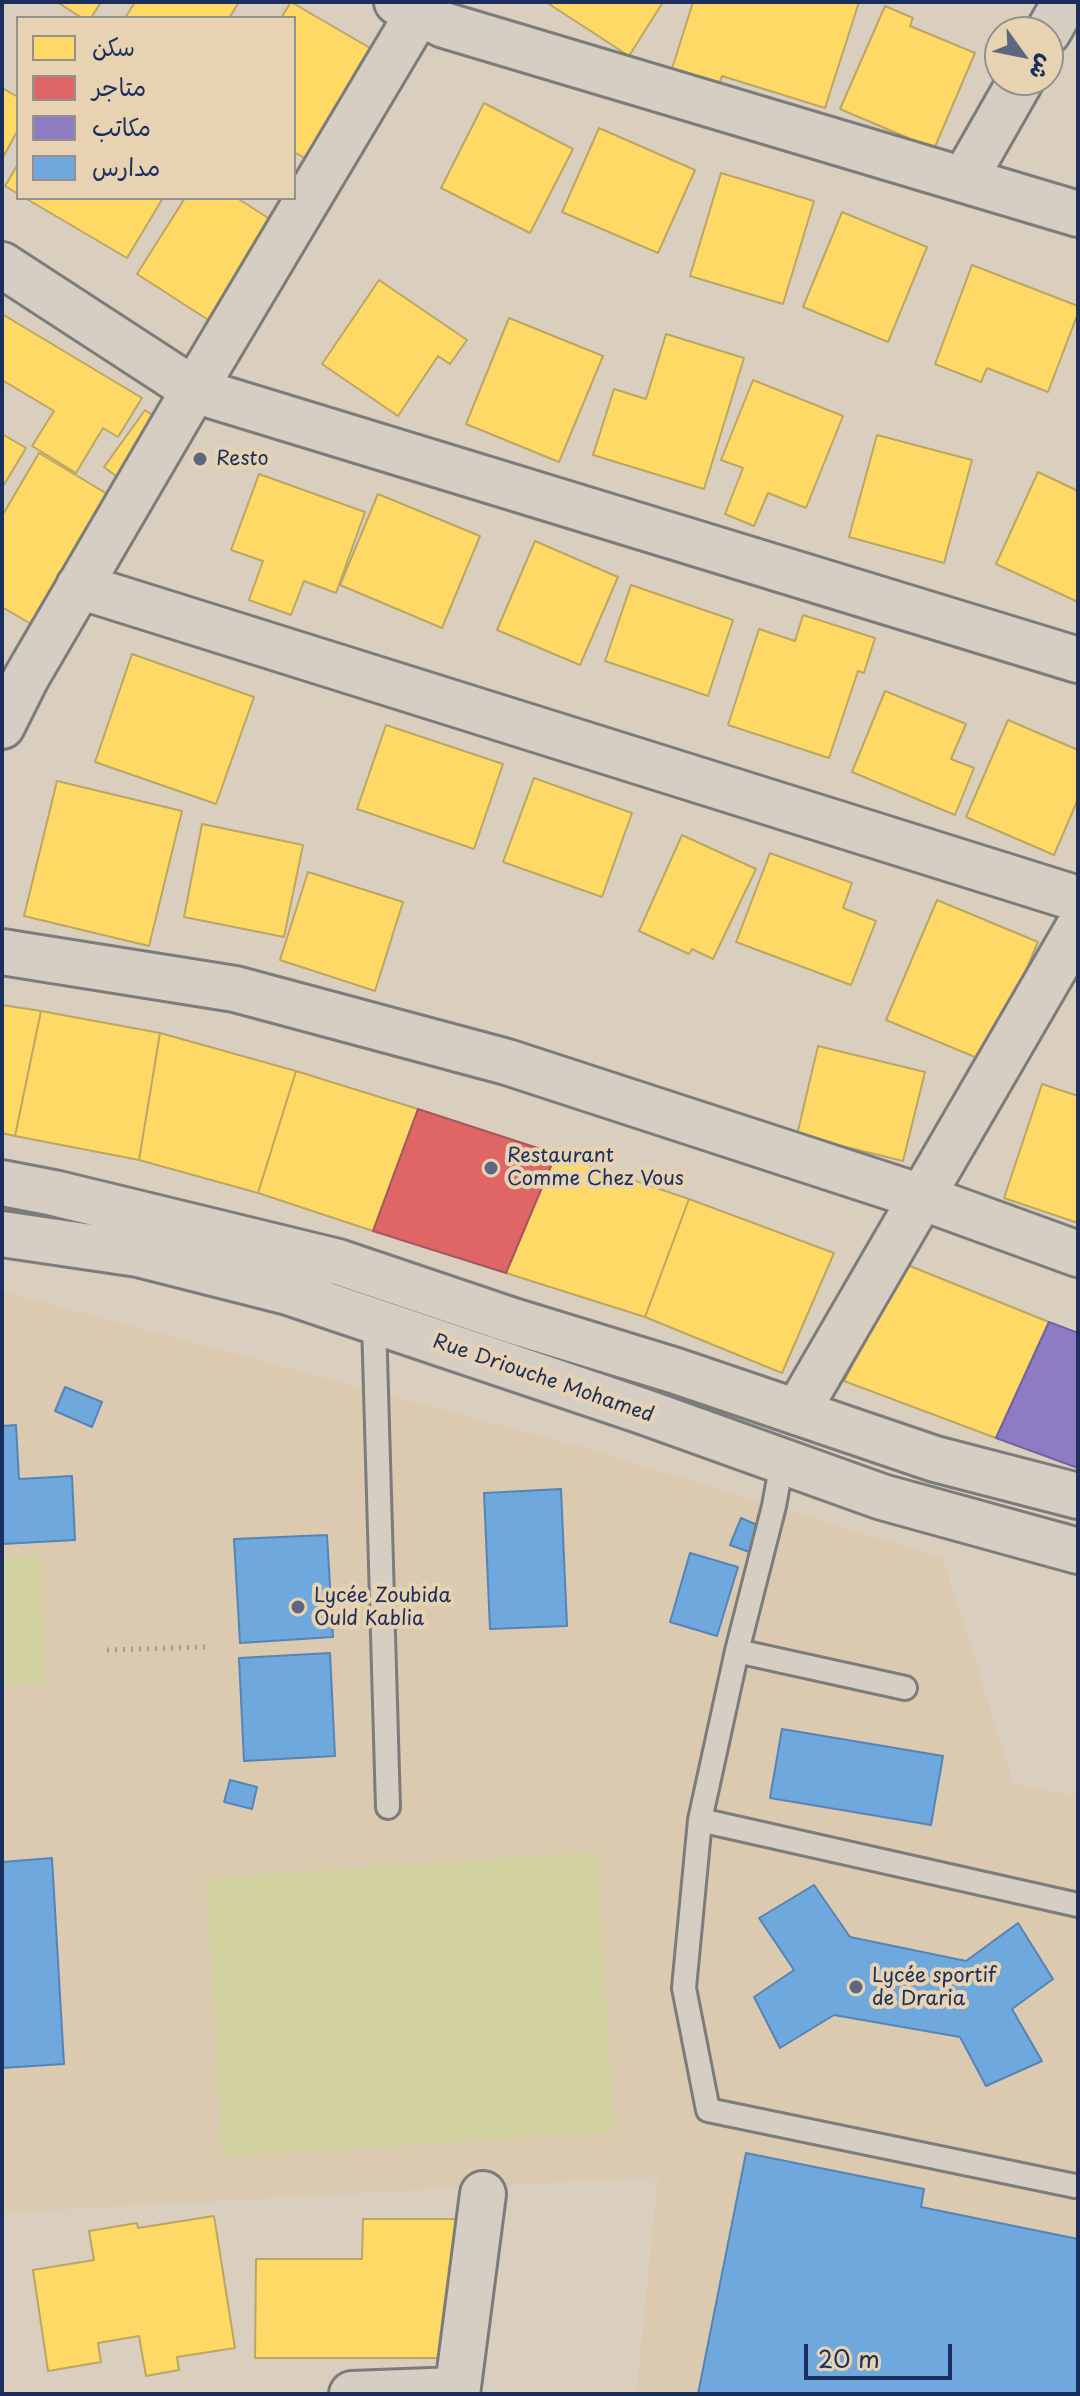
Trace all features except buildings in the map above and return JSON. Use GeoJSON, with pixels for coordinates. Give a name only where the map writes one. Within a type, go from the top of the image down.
{"type":"FeatureCollection","features":[{"type":"Feature","properties":{"kind":"street"},"geometry":{"type":"LineString","coordinates":[[2,726],[14,672],[79,586],[414,6],[444,25],[1078,214]]}},
{"type":"Feature","properties":{"kind":"street"},"geometry":{"type":"LineString","coordinates":[[964,180],[1012,96]]}},
{"type":"Feature","properties":{"kind":"street"},"geometry":{"type":"LineString","coordinates":[[2,265],[194,390],[1078,660]]}},
{"type":"Feature","properties":{"kind":"street"},"geometry":{"type":"LineString","coordinates":[[79,586],[1078,899]]}},
{"type":"Feature","properties":{"kind":"street"},"geometry":{"type":"LineString","coordinates":[[797,1412],[1078,928]]}},
{"type":"Feature","properties":{"kind":"street"},"geometry":{"type":"LineString","coordinates":[[2,952],[235,989],[507,1062],[921,1197],[1078,1254]]}},
{"type":"Feature","properties":{"kind":"street"},"geometry":{"type":"LineString","coordinates":[[2,1183],[85,1200],[338,1262],[935,1459],[1078,1496]]}},
{"type":"Feature","properties":{"kind":"street","name":"Rue Driouche Mohamed"},"geometry":{"type":"LineString","coordinates":[[2,1234],[138,1254],[288,1292],[642,1411],[882,1497],[1078,1551]]}},
{"type":"Feature","properties":{"kind":"street"},"geometry":{"type":"LineString","coordinates":[[352,2394],[463,2393],[483,2194]]}},
{"type":"Feature","properties":{"kind":"lane"},"geometry":{"type":"LineString","coordinates":[[374,1322],[388,1807]]}},
{"type":"Feature","properties":{"kind":"lane"},"geometry":{"type":"LineString","coordinates":[[782,1462],[700,1820],[684,1988],[708,2110],[1077,2181]]}},
{"type":"Feature","properties":{"kind":"lane"},"geometry":{"type":"LineString","coordinates":[[737,1651],[905,1688]]}},
{"type":"Feature","properties":{"kind":"lane"},"geometry":{"type":"LineString","coordinates":[[700,1820],[1078,1905]]}},
{"type":"Feature","properties":{"kind":"path"},"geometry":{"type":"LineString","coordinates":[[107,1650],[205,1647]]}},
{"type":"Feature","properties":{"kind":"shaded area"},"geometry":{"type":"Polygon","coordinates":[[[2,1291],[582,1447],[943,1558],[1014,1784],[1078,1796],[1078,2394],[636,2394],[658,2177],[2,2213],[2,1291]]]}},
{"type":"Feature","properties":{"kind":"green space"},"geometry":{"type":"Polygon","coordinates":[[[42,1555],[44,1684],[2,1685],[2,1556],[42,1555]]]}},
{"type":"Feature","properties":{"kind":"green space"},"geometry":{"type":"Polygon","coordinates":[[[597,1852],[614,2132],[223,2157],[206,1878],[597,1852]]]}},
{"type":"Feature","properties":{"kind":"place","name":"Resto"},"geometry":{"type":"Point","coordinates":[200,459]}},
{"type":"Feature","properties":{"kind":"place","name":"Restaurant Comme Chez Vous"},"geometry":{"type":"Point","coordinates":[491,1168]}},
{"type":"Feature","properties":{"kind":"place","name":"Lycée Zoubida Ould Kablia"},"geometry":{"type":"Point","coordinates":[298,1607]}},
{"type":"Feature","properties":{"kind":"place","name":"Lycée sportif de Draria"},"geometry":{"type":"Point","coordinates":[856,1987]}}]}
